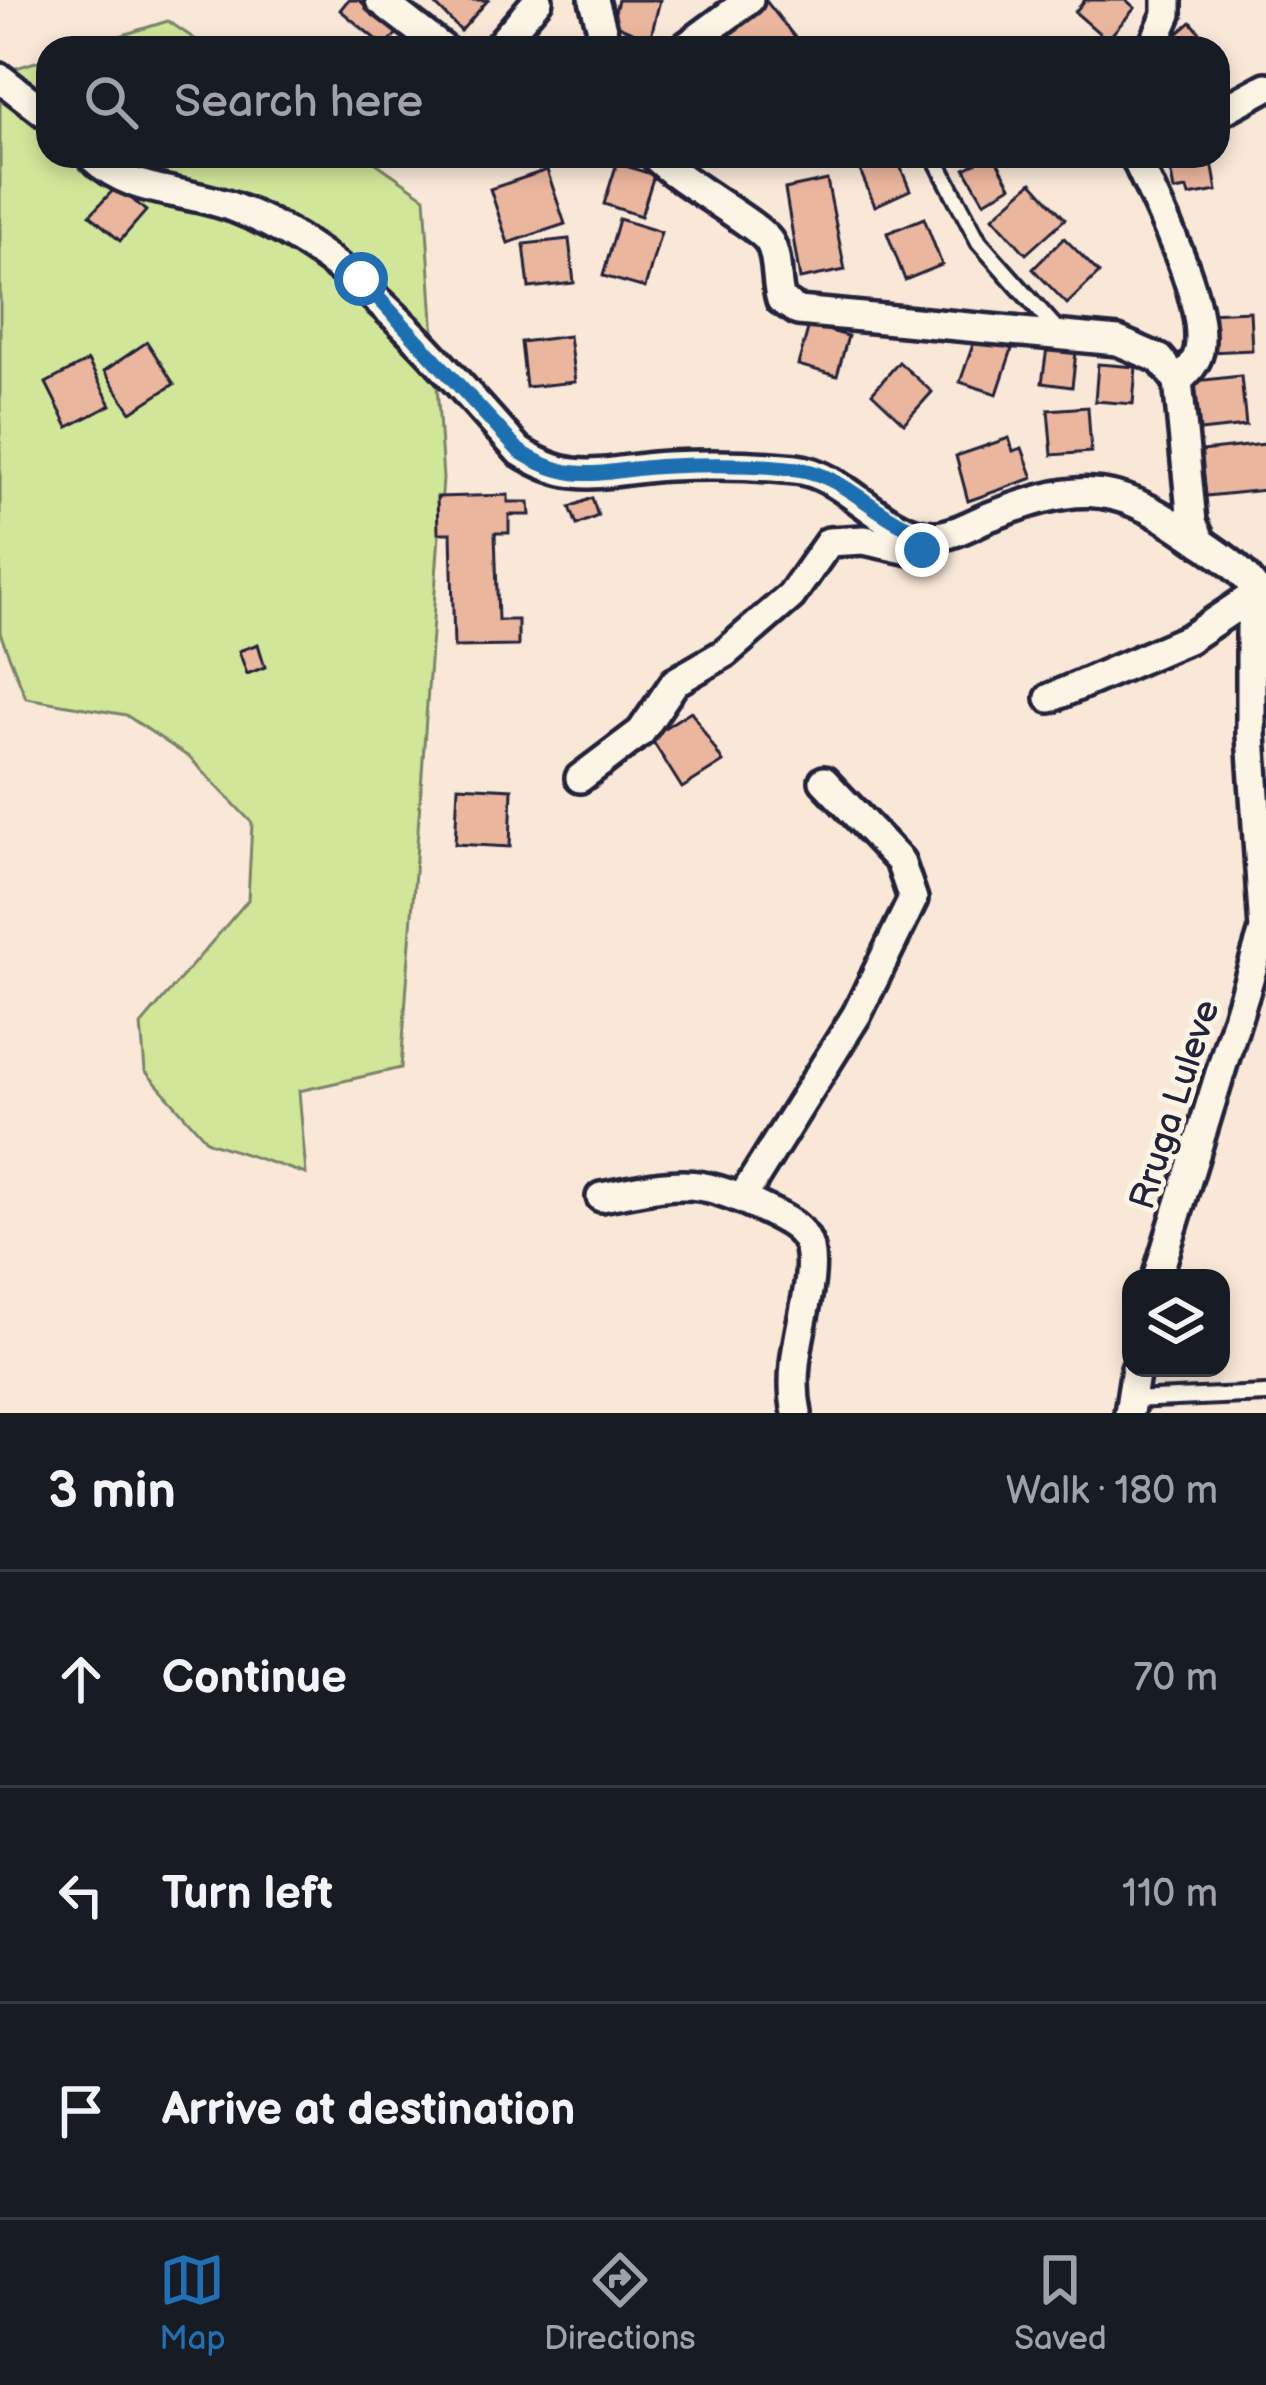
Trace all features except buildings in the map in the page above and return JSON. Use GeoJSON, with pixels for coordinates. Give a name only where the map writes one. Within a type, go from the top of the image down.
{"type":"FeatureCollection","features":[{"type":"Feature","properties":{"kind":"street"},"geometry":{"type":"LineString","coordinates":[[380,0],[426,36]]}},
{"type":"Feature","properties":{"kind":"street"},"geometry":{"type":"LineString","coordinates":[[507,36],[538,0]]}},
{"type":"Feature","properties":{"kind":"street"},"geometry":{"type":"LineString","coordinates":[[594,0],[604,36]]}},
{"type":"Feature","properties":{"kind":"street"},"geometry":{"type":"LineString","coordinates":[[700,36],[749,0]]}},
{"type":"Feature","properties":{"kind":"street"},"geometry":{"type":"LineString","coordinates":[[1157,36],[1167,14],[1167,0]]}},
{"type":"Feature","properties":{"kind":"street"},"geometry":{"type":"LineString","coordinates":[[0,78],[36,106]]}},
{"type":"Feature","properties":{"kind":"street"},"geometry":{"type":"LineString","coordinates":[[1230,106],[1266,87]]}},
{"type":"Feature","properties":{"kind":"street"},"geometry":{"type":"LineString","coordinates":[[103,168],[113,178],[234,207],[361,279],[519,451],[548,470],[582,476],[665,466],[799,469],[832,478],[896,522],[936,536]]}},
{"type":"Feature","properties":{"kind":"street"},"geometry":{"type":"LineString","coordinates":[[669,168],[702,197],[764,235],[772,244],[782,300],[799,311],[1058,332],[1145,349],[1178,381],[1192,522],[1202,543]]}},
{"type":"Feature","properties":{"kind":"street"},"geometry":{"type":"LineString","coordinates":[[1140,168],[1193,298],[1199,332],[1196,361],[1178,381]]}},
{"type":"Feature","properties":{"kind":"street"},"geometry":{"type":"LineString","coordinates":[[1150,190],[1152,168]]}},
{"type":"Feature","properties":{"kind":"street"},"geometry":{"type":"LineString","coordinates":[[580,778],[640,732],[675,682],[725,652],[791,596],[830,542],[864,540],[914,551],[936,536],[1047,495],[1080,488],[1119,494],[1153,508],[1261,593],[1188,639],[1050,698]]}},
{"type":"Feature","properties":{"kind":"street","name":"Rruga Luleve"},"geometry":{"type":"LineString","coordinates":[[1160,1269],[1264,930],[1251,735],[1251,627],[1261,593]]}},
{"type":"Feature","properties":{"kind":"street"},"geometry":{"type":"LineString","coordinates":[[742,1198],[857,1013],[913,899],[912,885],[900,862],[824,781]]}},
{"type":"Feature","properties":{"kind":"street"},"geometry":{"type":"LineString","coordinates":[[602,1197],[697,1182],[788,1220],[809,1247],[791,1385],[797,1413]]}},
{"type":"Feature","properties":{"kind":"street"},"geometry":{"type":"LineString","coordinates":[[1130,1407],[1135,1377]]}},
{"type":"Feature","properties":{"kind":"lane"},"geometry":{"type":"LineString","coordinates":[[940,168],[979,242],[1058,332]]}},
{"type":"Feature","properties":{"kind":"lane"},"geometry":{"type":"LineString","coordinates":[[1130,1407],[1266,1394]]}},
{"type":"Feature","properties":{"kind":"green space"},"geometry":{"type":"Polygon","coordinates":[[[168,21],[190,36],[120,36],[168,21]]]}},
{"type":"Feature","properties":{"kind":"green space"},"geometry":{"type":"Polygon","coordinates":[[[36,62],[36,168],[383,168],[425,197],[443,479],[401,1068],[299,1091],[306,1174],[208,1142],[145,1071],[141,1025],[248,900],[252,823],[190,758],[126,715],[26,698],[0,633],[0,73],[36,62]]]}},
{"type":"Feature","properties":{"kind":"route"},"geometry":{"type":"LineString","coordinates":[[361,279],[519,451],[548,470],[582,476],[665,466],[799,469],[832,478],[896,522],[936,536],[922,550]]}}]}
